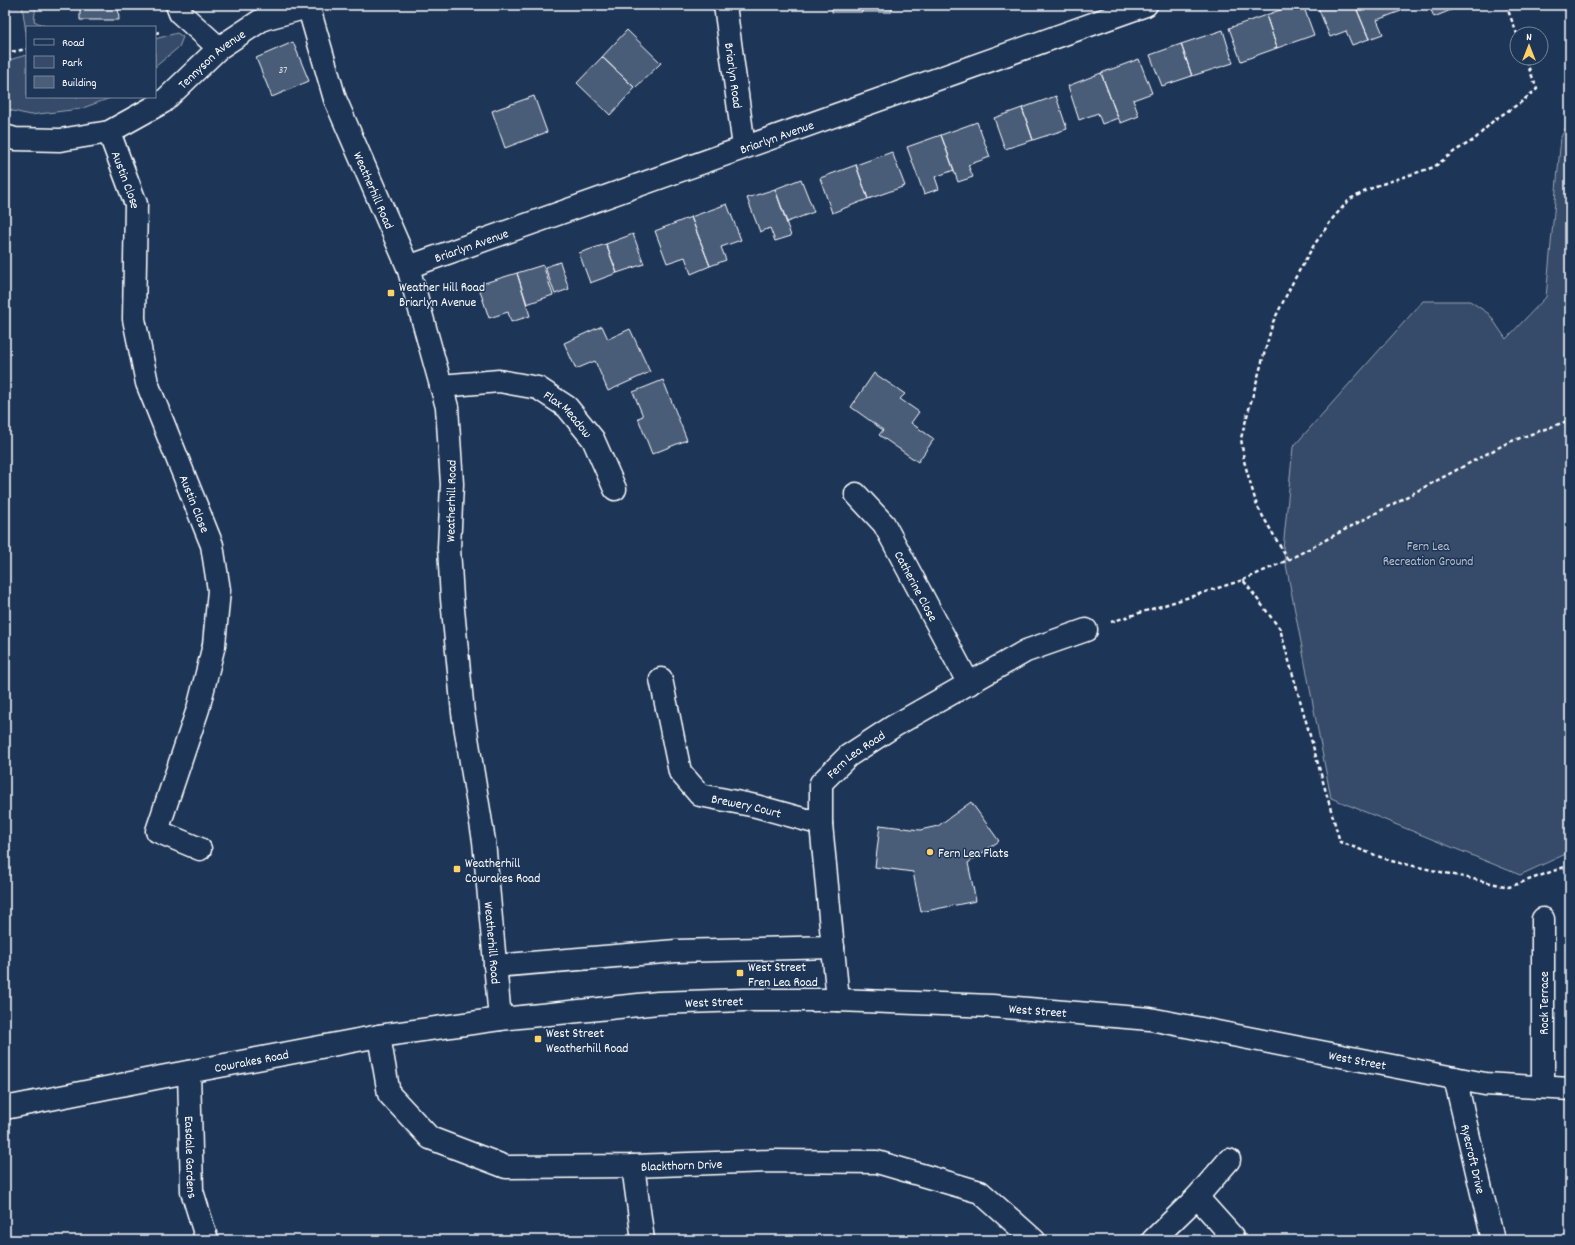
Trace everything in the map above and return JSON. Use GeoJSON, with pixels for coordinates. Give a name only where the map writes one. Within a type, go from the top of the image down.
{"type":"FeatureCollection","features":[{"type":"Feature","properties":{"kind":"street"},"geometry":{"type":"LineString","coordinates":[[177,5],[180,13],[219,48]]}},
{"type":"Feature","properties":{"kind":"street","name":"Briarlyn Road"},"geometry":{"type":"LineString","coordinates":[[725,5],[744,146]]}},
{"type":"Feature","properties":{"kind":"street","name":"Briarlyn Avenue"},"geometry":{"type":"LineString","coordinates":[[408,267],[744,146],[1146,5]]}},
{"type":"Feature","properties":{"kind":"street","name":"Tennyson Avenue"},"geometry":{"type":"LineString","coordinates":[[5,136],[15,138],[60,140],[109,132],[163,102],[219,48],[263,19],[308,6]]}},
{"type":"Feature","properties":{"kind":"street","name":"Weatherhill Road"},"geometry":{"type":"LineString","coordinates":[[308,6],[335,98],[408,267],[447,408],[452,477],[449,548],[463,713],[484,841],[500,1019]]}},
{"type":"Feature","properties":{"kind":"street","name":"Austin Close"},"geometry":{"type":"LineString","coordinates":[[109,132],[136,204],[134,320],[147,383],[212,545],[219,590],[214,645],[198,709],[157,831],[200,849]]}},
{"type":"Feature","properties":{"kind":"street","name":"Flax Meadow"},"geometry":{"type":"LineString","coordinates":[[441,386],[499,381],[538,388],[567,408],[593,439],[615,489]]}},
{"type":"Feature","properties":{"kind":"street","name":"Catherine Close"},"geometry":{"type":"LineString","coordinates":[[856,494],[884,524],[969,684]]}},
{"type":"Feature","properties":{"kind":"street","name":"Fern Lea Road"},"geometry":{"type":"LineString","coordinates":[[838,1000],[821,824],[821,783],[848,756],[894,726],[1026,651],[1086,630]]}},
{"type":"Feature","properties":{"kind":"street","name":"Brewery Court"},"geometry":{"type":"LineString","coordinates":[[660,679],[680,772],[700,795],[756,806],[821,824]]}},
{"type":"Feature","properties":{"kind":"street","name":"Rock Terrace"},"geometry":{"type":"LineString","coordinates":[[1542,919],[1543,1087]]}},
{"type":"Feature","properties":{"kind":"street"},"geometry":{"type":"LineString","coordinates":[[495,966],[676,951],[833,947]]}},
{"type":"Feature","properties":{"kind":"street","name":"West Street"},"geometry":{"type":"LineString","coordinates":[[500,1019],[658,1003],[744,1000],[838,1000],[992,1006],[1150,1019],[1485,1084],[1570,1089]]}},
{"type":"Feature","properties":{"kind":"street","name":"Cowrakes Road"},"geometry":{"type":"LineString","coordinates":[[5,1108],[379,1036],[500,1019]]}},
{"type":"Feature","properties":{"kind":"street","name":"Blackthorn Drive"},"geometry":{"type":"LineString","coordinates":[[379,1036],[389,1094],[430,1138],[506,1167],[633,1166],[772,1161],[877,1162],[980,1192],[1034,1240]]}},
{"type":"Feature","properties":{"kind":"street","name":"Easdale Gardens"},"geometry":{"type":"LineString","coordinates":[[189,1072],[192,1191],[207,1240]]}},
{"type":"Feature","properties":{"kind":"street","name":"Ryecroft Drive"},"geometry":{"type":"LineString","coordinates":[[1455,1078],[1493,1240]]}},
{"type":"Feature","properties":{"kind":"street"},"geometry":{"type":"LineString","coordinates":[[1153,1240],[1197,1197],[1229,1160]]}},
{"type":"Feature","properties":{"kind":"street"},"geometry":{"type":"LineString","coordinates":[[633,1166],[643,1240]]}},
{"type":"Feature","properties":{"kind":"street"},"geometry":{"type":"LineString","coordinates":[[1197,1197],[1232,1236]]}},
{"type":"Feature","properties":{"kind":"path"},"geometry":{"type":"LineString","coordinates":[[1506,5],[1514,26]]}},
{"type":"Feature","properties":{"kind":"path"},"geometry":{"type":"LineString","coordinates":[[5,53],[26,49]]}},
{"type":"Feature","properties":{"kind":"path"},"geometry":{"type":"LineString","coordinates":[[1288,560],[1257,506],[1244,461],[1241,438],[1273,322],[1314,245],[1333,218],[1350,199],[1376,186],[1434,167],[1455,150],[1474,140],[1494,120],[1520,103],[1537,89],[1529,66]]}},
{"type":"Feature","properties":{"kind":"path"},"geometry":{"type":"LineString","coordinates":[[1086,630],[1243,580],[1288,560],[1509,442],[1570,420]]}},
{"type":"Feature","properties":{"kind":"path"},"geometry":{"type":"LineString","coordinates":[[1243,580],[1280,629],[1340,842],[1391,861],[1509,887],[1570,865]]}},
{"type":"Feature","properties":{"kind":"green space"},"geometry":{"type":"Polygon","coordinates":[[[22,5],[36,5],[34,21],[45,26],[26,26],[26,33],[22,5]]]}},
{"type":"Feature","properties":{"kind":"green space"},"geometry":{"type":"Polygon","coordinates":[[[177,33],[183,37],[179,47],[156,66],[156,39],[177,33]]]}},
{"type":"Feature","properties":{"kind":"green space"},"geometry":{"type":"Polygon","coordinates":[[[26,55],[26,98],[110,98],[80,109],[30,115],[5,109],[5,61],[26,55]]]}},
{"type":"Feature","properties":{"kind":"green space","name":"Fern Lea Recreation Ground"},"geometry":{"type":"Polygon","coordinates":[[[1570,119],[1570,852],[1520,875],[1331,798],[1283,549],[1293,447],[1423,301],[1470,301],[1489,314],[1506,339],[1546,297],[1561,137],[1570,119]]]}},
{"type":"Feature","properties":{"kind":"building"},"geometry":{"type":"Polygon","coordinates":[[[5,5],[19,5],[20,7],[5,7],[5,5]]]}},
{"type":"Feature","properties":{"kind":"building"},"geometry":{"type":"Polygon","coordinates":[[[80,5],[118,5],[119,20],[80,20],[80,5]]]}},
{"type":"Feature","properties":{"kind":"building"},"geometry":{"type":"Polygon","coordinates":[[[614,5],[644,5],[615,9],[614,5]]]}},
{"type":"Feature","properties":{"kind":"building"},"geometry":{"type":"Polygon","coordinates":[[[832,5],[862,5],[862,12],[832,12],[832,5]]]}},
{"type":"Feature","properties":{"kind":"building"},"geometry":{"type":"Polygon","coordinates":[[[862,5],[892,5],[892,12],[862,12],[862,5]]]}},
{"type":"Feature","properties":{"kind":"building"},"geometry":{"type":"Polygon","coordinates":[[[1294,5],[1303,5],[1314,35],[1277,48],[1266,15],[1294,5]]]}},
{"type":"Feature","properties":{"kind":"building"},"geometry":{"type":"Polygon","coordinates":[[[1317,5],[1355,5],[1369,39],[1352,45],[1346,31],[1330,37],[1317,5]]]}},
{"type":"Feature","properties":{"kind":"building"},"geometry":{"type":"Polygon","coordinates":[[[1355,5],[1398,5],[1401,11],[1377,20],[1383,34],[1369,39],[1355,5]]]}},
{"type":"Feature","properties":{"kind":"building"},"geometry":{"type":"Polygon","coordinates":[[[1429,5],[1449,5],[1451,10],[1434,17],[1429,5]]]}},
{"type":"Feature","properties":{"kind":"building"},"geometry":{"type":"Polygon","coordinates":[[[1449,5],[1465,5],[1451,10],[1449,5]]]}},
{"type":"Feature","properties":{"kind":"building"},"geometry":{"type":"Polygon","coordinates":[[[1266,15],[1277,48],[1241,61],[1229,28],[1266,15]]]}},
{"type":"Feature","properties":{"kind":"building"},"geometry":{"type":"Polygon","coordinates":[[[627,30],[661,63],[635,88],[602,57],[627,30]]]}},
{"type":"Feature","properties":{"kind":"building"},"geometry":{"type":"Polygon","coordinates":[[[1223,30],[1233,63],[1192,76],[1181,44],[1223,30]]]}},
{"type":"Feature","properties":{"kind":"building"},"geometry":{"type":"Polygon","coordinates":[[[293,42],[309,81],[272,97],[256,58],[293,42]]]}},
{"type":"Feature","properties":{"kind":"building"},"geometry":{"type":"Polygon","coordinates":[[[1181,44],[1192,76],[1162,86],[1150,55],[1181,44]]]}},
{"type":"Feature","properties":{"kind":"building"},"geometry":{"type":"Polygon","coordinates":[[[602,57],[635,88],[610,115],[577,83],[602,57]]]}},
{"type":"Feature","properties":{"kind":"building"},"geometry":{"type":"Polygon","coordinates":[[[1139,59],[1152,93],[1133,100],[1139,116],[1121,123],[1101,73],[1139,59]]]}},
{"type":"Feature","properties":{"kind":"building"},"geometry":{"type":"Polygon","coordinates":[[[1101,73],[1118,118],[1102,124],[1098,113],[1079,120],[1068,86],[1101,73]]]}},
{"type":"Feature","properties":{"kind":"building"},"geometry":{"type":"Polygon","coordinates":[[[534,96],[547,132],[505,148],[492,111],[534,96]]]}},
{"type":"Feature","properties":{"kind":"building"},"geometry":{"type":"Polygon","coordinates":[[[1056,96],[1067,129],[1033,140],[1022,108],[1056,96]]]}},
{"type":"Feature","properties":{"kind":"building"},"geometry":{"type":"Polygon","coordinates":[[[1022,108],[1033,140],[1005,149],[994,118],[1022,108]]]}},
{"type":"Feature","properties":{"kind":"building"},"geometry":{"type":"Polygon","coordinates":[[[977,122],[990,157],[968,165],[973,177],[958,182],[941,135],[977,122]]]}},
{"type":"Feature","properties":{"kind":"building"},"geometry":{"type":"Polygon","coordinates":[[[941,135],[954,170],[935,177],[939,189],[924,194],[907,147],[941,135]]]}},
{"type":"Feature","properties":{"kind":"building"},"geometry":{"type":"Polygon","coordinates":[[[892,152],[905,186],[868,199],[856,165],[892,152]]]}},
{"type":"Feature","properties":{"kind":"building"},"geometry":{"type":"Polygon","coordinates":[[[856,165],[868,199],[832,213],[820,178],[856,165]]]}},
{"type":"Feature","properties":{"kind":"building"},"geometry":{"type":"Polygon","coordinates":[[[801,179],[814,212],[787,222],[775,189],[801,179]]]}},
{"type":"Feature","properties":{"kind":"building"},"geometry":{"type":"Polygon","coordinates":[[[775,189],[791,236],[775,241],[770,228],[760,232],[747,198],[775,189]]]}},
{"type":"Feature","properties":{"kind":"building"},"geometry":{"type":"Polygon","coordinates":[[[727,204],[741,240],[721,247],[726,260],[710,266],[691,217],[727,204]]]}},
{"type":"Feature","properties":{"kind":"building"},"geometry":{"type":"Polygon","coordinates":[[[691,217],[710,266],[691,274],[685,257],[667,263],[655,231],[691,217]]]}},
{"type":"Feature","properties":{"kind":"building"},"geometry":{"type":"Polygon","coordinates":[[[633,234],[644,264],[617,273],[606,244],[633,234]]]}},
{"type":"Feature","properties":{"kind":"building"},"geometry":{"type":"Polygon","coordinates":[[[606,244],[617,273],[590,283],[579,253],[606,244]]]}},
{"type":"Feature","properties":{"kind":"building"},"geometry":{"type":"Polygon","coordinates":[[[560,262],[569,289],[555,294],[545,267],[560,262]]]}},
{"type":"Feature","properties":{"kind":"building"},"geometry":{"type":"Polygon","coordinates":[[[543,265],[553,295],[527,304],[517,273],[543,265]]]}},
{"type":"Feature","properties":{"kind":"building"},"geometry":{"type":"Polygon","coordinates":[[[517,273],[530,316],[511,322],[508,312],[489,318],[478,285],[517,273]]]}},
{"type":"Feature","properties":{"kind":"building"},"geometry":{"type":"Polygon","coordinates":[[[602,326],[608,339],[630,329],[650,372],[608,391],[595,361],[576,369],[564,343],[602,326]]]}},
{"type":"Feature","properties":{"kind":"building"},"geometry":{"type":"Polygon","coordinates":[[[874,373],[905,394],[900,399],[919,412],[911,423],[934,439],[918,462],[879,435],[883,430],[851,407],[874,373]]]}},
{"type":"Feature","properties":{"kind":"building"},"geometry":{"type":"Polygon","coordinates":[[[663,380],[687,440],[652,454],[638,418],[643,416],[633,392],[663,380]]]}},
{"type":"Feature","properties":{"kind":"building","name":"Fern Lea Flats"},"geometry":{"type":"Polygon","coordinates":[[[971,802],[999,841],[968,863],[976,901],[921,912],[913,872],[875,867],[880,825],[920,830],[938,826],[971,802]]]}},
{"type":"Feature","properties":{"kind":"place","name":"Weather Hill Road Briarlyn Avenue"},"geometry":{"type":"Point","coordinates":[391,293]}},
{"type":"Feature","properties":{"kind":"place","name":"Fern Lea Flats"},"geometry":{"type":"Point","coordinates":[930,852]}},
{"type":"Feature","properties":{"kind":"place","name":"Weatherhill Cowrakes Road"},"geometry":{"type":"Point","coordinates":[457,869]}},
{"type":"Feature","properties":{"kind":"place","name":"West Street Fren Lea Road"},"geometry":{"type":"Point","coordinates":[740,973]}},
{"type":"Feature","properties":{"kind":"place","name":"West Street Weatherhill Road"},"geometry":{"type":"Point","coordinates":[538,1039]}}]}
